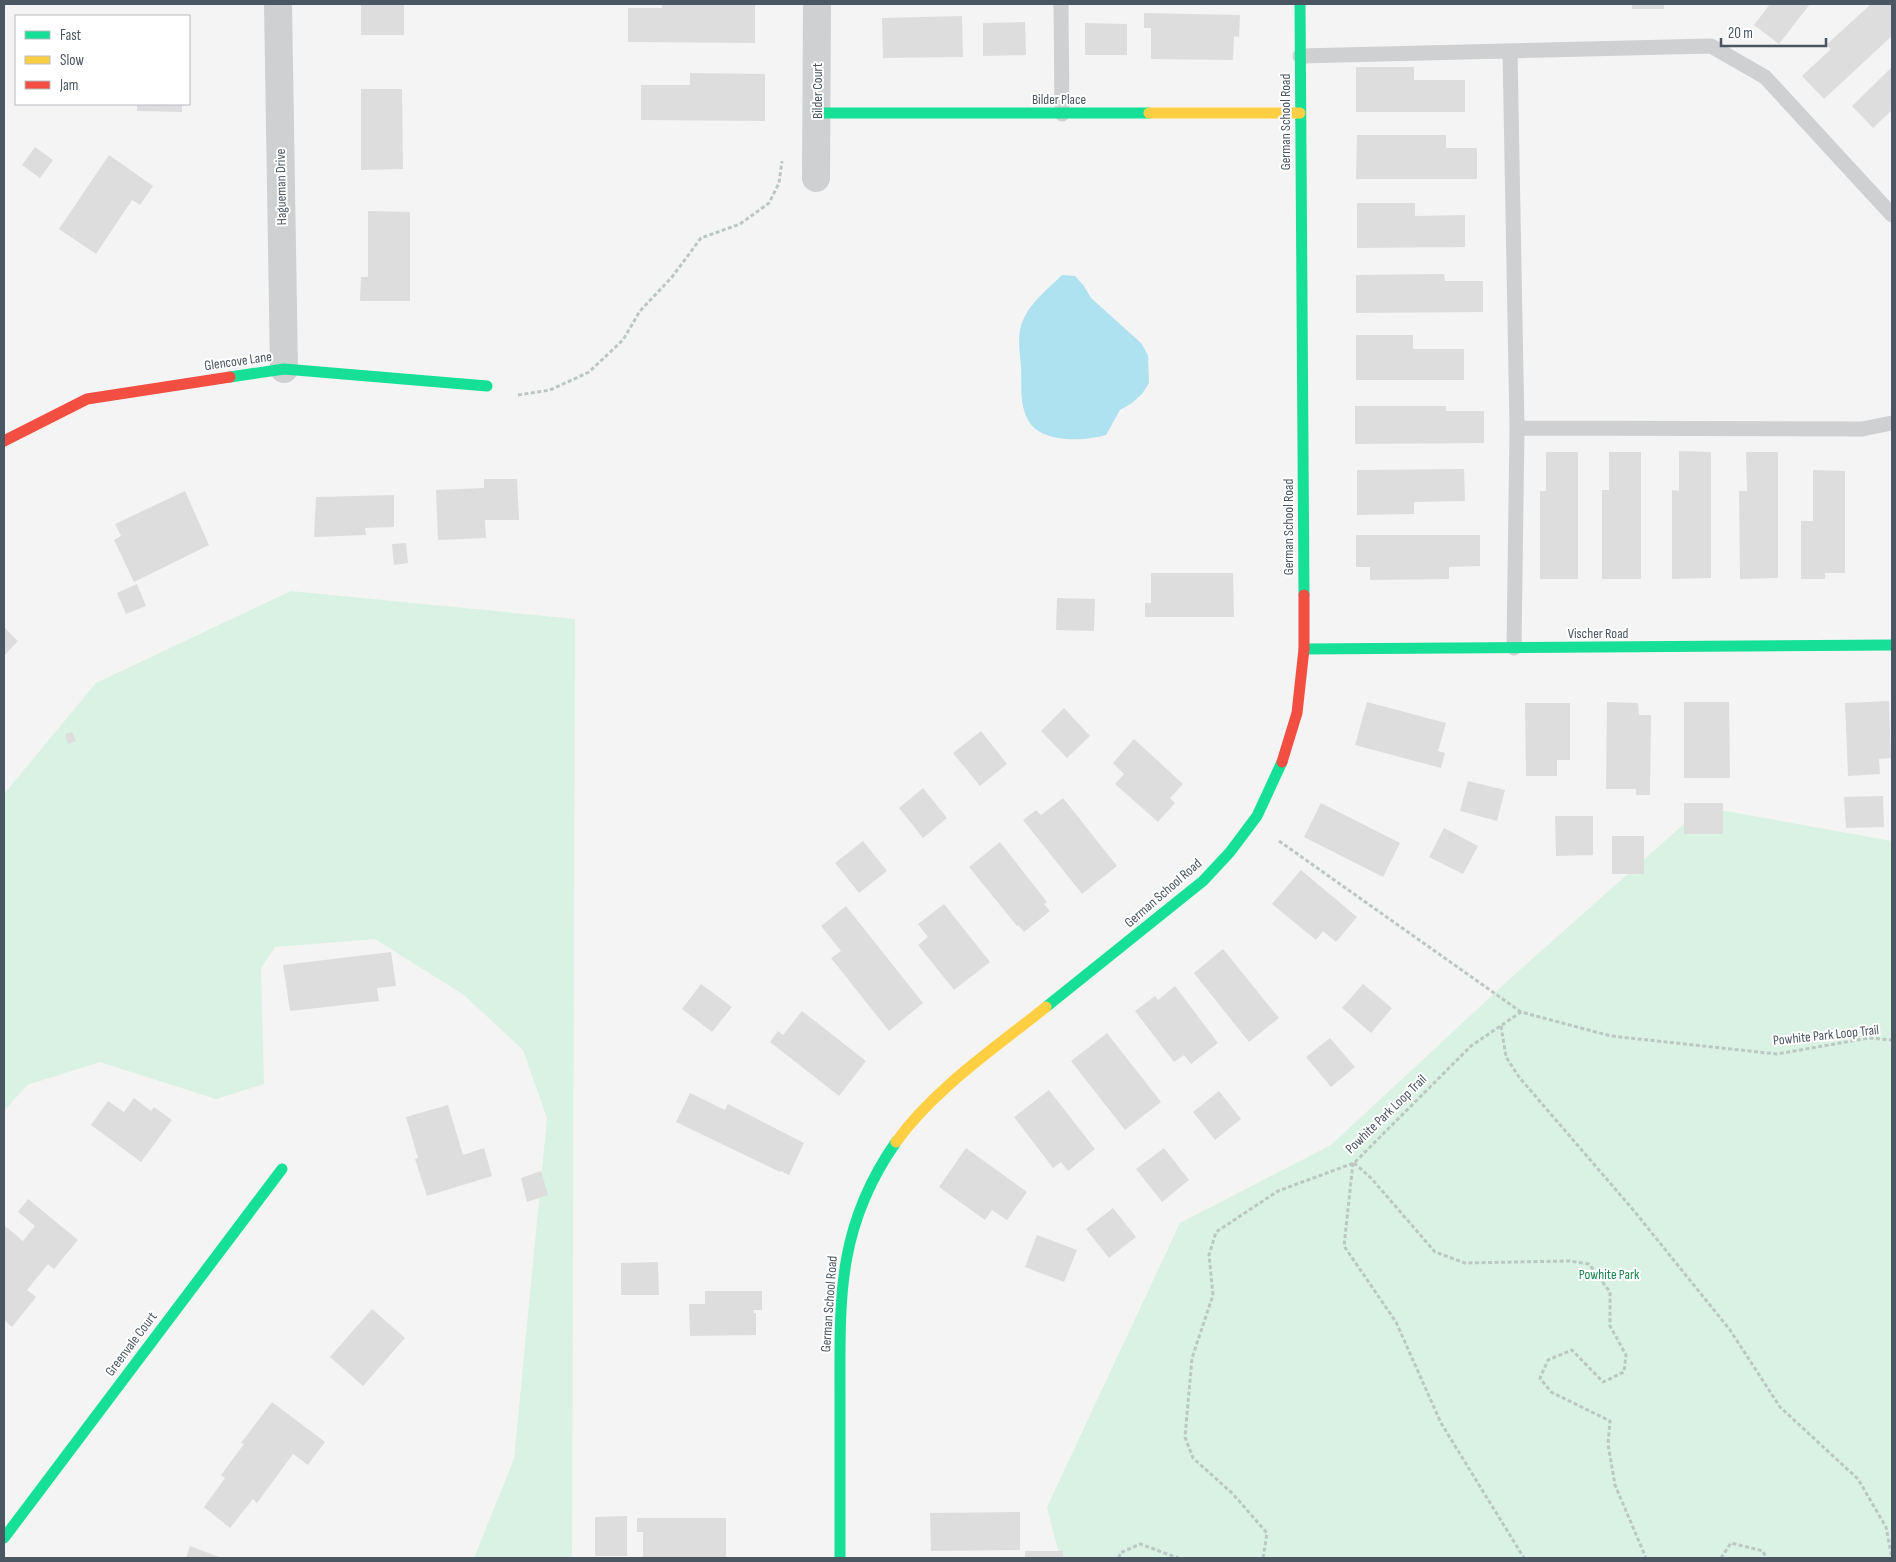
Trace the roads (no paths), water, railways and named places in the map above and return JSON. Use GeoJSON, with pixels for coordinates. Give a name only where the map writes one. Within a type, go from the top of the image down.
{"type":"FeatureCollection","features":[{"type":"Feature","properties":{"kind":"street","name":"Hagueman Drive"},"geometry":{"type":"LineString","coordinates":[[278,4],[284,369]]}},
{"type":"Feature","properties":{"kind":"street","name":"Bilder Court"},"geometry":{"type":"LineString","coordinates":[[816,178],[817,4]]}},
{"type":"Feature","properties":{"kind":"street","name":"German School Road"},"geometry":{"type":"LineString","coordinates":[[840,1558],[840,1318],[842,1282],[848,1246],[874,1178],[892,1147],[914,1119],[937,1095],[1204,881],[1230,852],[1257,816],[1280,769],[1296,714],[1304,649],[1300,4]]}},
{"type":"Feature","properties":{"kind":"street","name":"Bilder Place"},"geometry":{"type":"LineString","coordinates":[[817,113],[1300,113]]}},
{"type":"Feature","properties":{"kind":"street","name":"Glencove Lane"},"geometry":{"type":"LineString","coordinates":[[4,441],[86,399],[284,369],[487,386]]}},
{"type":"Feature","properties":{"kind":"street","name":"Vischer Road"},"geometry":{"type":"LineString","coordinates":[[1304,649],[1866,646],[1892,644]]}},
{"type":"Feature","properties":{"kind":"street","name":"Greenvale Court"},"geometry":{"type":"LineString","coordinates":[[4,1538],[282,1169]]}},
{"type":"Feature","properties":{"kind":"lane"},"geometry":{"type":"LineString","coordinates":[[1061,4],[1062,114]]}},
{"type":"Feature","properties":{"kind":"lane"},"geometry":{"type":"LineString","coordinates":[[1300,56],[1710,46],[1765,77],[1892,214]]}},
{"type":"Feature","properties":{"kind":"lane"},"geometry":{"type":"LineString","coordinates":[[1510,51],[1517,428],[1514,648]]}},
{"type":"Feature","properties":{"kind":"lane"},"geometry":{"type":"LineString","coordinates":[[1517,428],[1862,429],[1892,423]]}},
{"type":"Feature","properties":{"kind":"water"},"geometry":{"type":"Polygon","coordinates":[[[1062,275],[1075,276],[1091,298],[1141,343],[1148,355],[1149,383],[1142,394],[1120,410],[1106,435],[1087,439],[1053,437],[1034,428],[1023,408],[1020,330],[1027,312],[1036,300],[1062,275]]]}},
{"type":"Feature","properties":{"kind":"park label","name":"Powhite Park"},"geometry":{"type":"Point","coordinates":[1609,1274]}}]}
